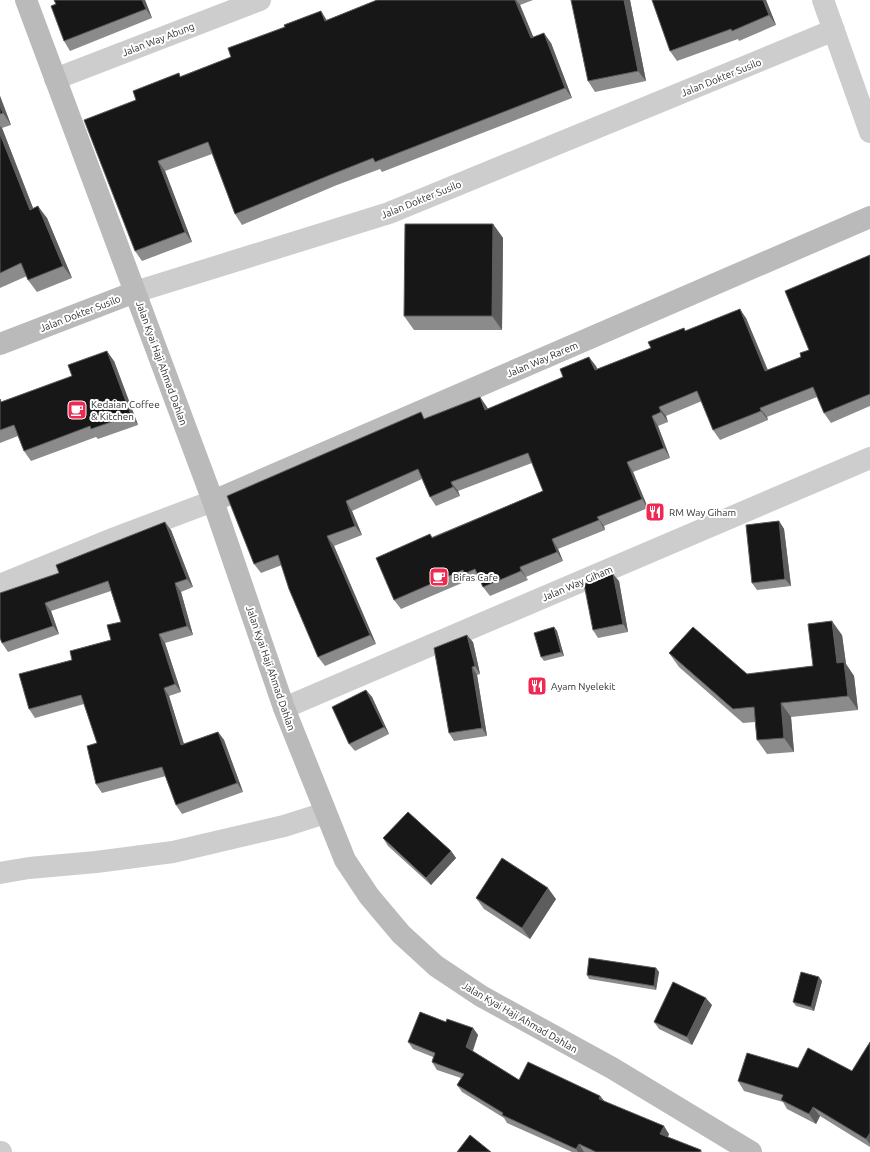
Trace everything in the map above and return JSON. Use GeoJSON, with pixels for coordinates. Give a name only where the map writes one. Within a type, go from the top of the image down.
{"type":"FeatureCollection","features":[{"type":"Feature","properties":{"kind":"main road","name":"Jalan Kyai Haji Ahmad Dahlan"},"geometry":{"type":"LineString","coordinates":[[26,0],[213,501],[284,708],[345,860],[369,896],[401,934],[436,966],[481,996],[612,1068],[751,1152]]}},
{"type":"Feature","properties":{"kind":"main road","name":"Jalan Way Rarem"},"geometry":{"type":"LineString","coordinates":[[213,501],[870,217]]}},
{"type":"Feature","properties":{"kind":"main road","name":"Jalan Dokter Susilo"},"geometry":{"type":"LineString","coordinates":[[0,344],[135,292]]}},
{"type":"Feature","properties":{"kind":"street","name":"Jalan Way Abung"},"geometry":{"type":"LineString","coordinates":[[56,79],[260,0]]}},
{"type":"Feature","properties":{"kind":"street"},"geometry":{"type":"LineString","coordinates":[[823,0],[870,132]]}},
{"type":"Feature","properties":{"kind":"street","name":"Jalan Dokter Susilo"},"geometry":{"type":"LineString","coordinates":[[135,292],[389,213],[834,30]]}},
{"type":"Feature","properties":{"kind":"street","name":"Jalan Way Giham"},"geometry":{"type":"LineString","coordinates":[[284,708],[870,458]]}},
{"type":"Feature","properties":{"kind":"street"},"geometry":{"type":"LineString","coordinates":[[0,585],[115,538],[213,501]]}},
{"type":"Feature","properties":{"kind":"street"},"geometry":{"type":"LineString","coordinates":[[0,873],[29,868],[96,862],[173,852],[284,826],[325,813]]}},
{"type":"Feature","properties":{"kind":"building"},"geometry":{"type":"Polygon","coordinates":[[[54,0],[142,0],[146,9],[64,41],[51,6],[56,4],[54,0]]]}},
{"type":"Feature","properties":{"kind":"building"},"geometry":{"type":"Polygon","coordinates":[[[377,0],[515,0],[531,38],[544,33],[565,88],[375,162],[373,158],[235,214],[208,142],[158,161],[185,232],[135,251],[84,120],[136,100],[133,91],[179,73],[180,77],[231,57],[228,48],[285,27],[284,25],[321,11],[325,21],[377,0]]]}},
{"type":"Feature","properties":{"kind":"building"},"geometry":{"type":"Polygon","coordinates":[[[571,0],[624,0],[638,71],[588,81],[571,0]]]}},
{"type":"Feature","properties":{"kind":"building"},"geometry":{"type":"Polygon","coordinates":[[[652,0],[763,0],[769,15],[732,31],[731,29],[670,51],[652,0]]]}},
{"type":"Feature","properties":{"kind":"building"},"geometry":{"type":"Polygon","coordinates":[[[0,106],[3,113],[0,114],[0,106]]]}},
{"type":"Feature","properties":{"kind":"building"},"geometry":{"type":"Polygon","coordinates":[[[0,134],[30,210],[38,206],[63,266],[28,280],[21,263],[0,273],[0,134]]]}},
{"type":"Feature","properties":{"kind":"building"},"geometry":{"type":"Polygon","coordinates":[[[405,224],[493,224],[492,316],[404,316],[405,224]]]}},
{"type":"Feature","properties":{"kind":"building"},"geometry":{"type":"Polygon","coordinates":[[[870,255],[870,394],[824,413],[813,387],[760,408],[761,411],[713,430],[697,391],[659,407],[661,412],[652,416],[664,448],[627,462],[642,499],[597,517],[599,520],[552,539],[557,552],[520,567],[521,571],[483,587],[475,569],[464,574],[463,570],[394,600],[376,558],[430,534],[432,538],[543,491],[528,453],[451,482],[453,487],[430,497],[418,469],[346,501],[355,526],[327,536],[370,635],[318,657],[289,589],[278,555],[254,564],[227,496],[421,412],[424,419],[480,397],[485,410],[563,377],[560,369],[589,357],[595,370],[651,348],[648,342],[684,328],[685,331],[740,309],[765,371],[801,357],[800,353],[809,350],[785,291],[870,255]]]}},
{"type":"Feature","properties":{"kind":"building"},"geometry":{"type":"Polygon","coordinates":[[[107,351],[131,415],[91,429],[90,426],[24,451],[14,425],[0,430],[0,399],[1,402],[72,376],[68,365],[107,351]]]}},
{"type":"Feature","properties":{"kind":"building"},"geometry":{"type":"Polygon","coordinates":[[[779,521],[785,579],[752,583],[746,525],[779,521]]]}},
{"type":"Feature","properties":{"kind":"building"},"geometry":{"type":"Polygon","coordinates":[[[165,522],[187,579],[175,583],[187,626],[159,634],[175,684],[164,688],[181,745],[218,732],[237,783],[176,805],[162,767],[96,784],[87,746],[97,743],[81,695],[29,709],[19,674],[72,660],[70,651],[111,640],[107,625],[121,622],[108,581],[45,603],[53,626],[2,643],[0,638],[0,593],[59,573],[56,565],[165,522]]]}},
{"type":"Feature","properties":{"kind":"building"},"geometry":{"type":"Polygon","coordinates":[[[613,574],[623,624],[593,630],[584,584],[602,576],[613,574]]]}},
{"type":"Feature","properties":{"kind":"building"},"geometry":{"type":"Polygon","coordinates":[[[832,621],[837,663],[844,662],[848,696],[781,703],[784,738],[757,740],[754,707],[733,709],[669,653],[693,627],[747,674],[813,666],[808,624],[832,621]]]}},
{"type":"Feature","properties":{"kind":"building"},"geometry":{"type":"Polygon","coordinates":[[[554,627],[561,652],[541,657],[534,633],[554,627]]]}},
{"type":"Feature","properties":{"kind":"building"},"geometry":{"type":"Polygon","coordinates":[[[467,635],[475,666],[472,667],[482,728],[449,733],[434,648],[467,635]]]}},
{"type":"Feature","properties":{"kind":"building"},"geometry":{"type":"Polygon","coordinates":[[[366,690],[384,727],[349,744],[332,707],[366,690]]]}},
{"type":"Feature","properties":{"kind":"building"},"geometry":{"type":"Polygon","coordinates":[[[408,812],[451,851],[426,878],[383,838],[408,812]]]}},
{"type":"Feature","properties":{"kind":"building"},"geometry":{"type":"Polygon","coordinates":[[[502,858],[548,888],[522,928],[476,898],[502,858]]]}},
{"type":"Feature","properties":{"kind":"building"},"geometry":{"type":"Polygon","coordinates":[[[589,958],[656,968],[654,986],[587,975],[589,958]]]}},
{"type":"Feature","properties":{"kind":"building"},"geometry":{"type":"Polygon","coordinates":[[[801,972],[819,977],[811,1007],[793,1002],[801,972]]]}},
{"type":"Feature","properties":{"kind":"building"},"geometry":{"type":"Polygon","coordinates":[[[673,982],[706,998],[687,1037],[654,1022],[673,982]]]}},
{"type":"Feature","properties":{"kind":"building"},"geometry":{"type":"Polygon","coordinates":[[[420,1012],[446,1022],[447,1019],[473,1028],[466,1047],[519,1080],[528,1062],[600,1096],[599,1099],[664,1126],[660,1134],[701,1150],[700,1152],[596,1152],[579,1144],[576,1149],[502,1115],[503,1113],[457,1085],[464,1074],[432,1062],[435,1053],[408,1042],[420,1012]]]}},
{"type":"Feature","properties":{"kind":"building"},"geometry":{"type":"Polygon","coordinates":[[[870,1042],[870,1133],[866,1139],[813,1107],[809,1114],[781,1100],[783,1095],[738,1081],[747,1053],[798,1068],[808,1048],[852,1071],[870,1042]]]}},
{"type":"Feature","properties":{"kind":"building"},"geometry":{"type":"Polygon","coordinates":[[[470,1135],[491,1152],[457,1152],[470,1135]]]}},
{"type":"Feature","properties":{"kind":"place","name":"Kedaian Coffee & Kitchen"},"geometry":{"type":"Point","coordinates":[77,410]}},
{"type":"Feature","properties":{"kind":"place","name":"RM Way Giham"},"geometry":{"type":"Point","coordinates":[655,512]}},
{"type":"Feature","properties":{"kind":"place","name":"Bifas Cafe"},"geometry":{"type":"Point","coordinates":[439,577]}},
{"type":"Feature","properties":{"kind":"place","name":"Ayam Nyelekit"},"geometry":{"type":"Point","coordinates":[537,686]}}]}
